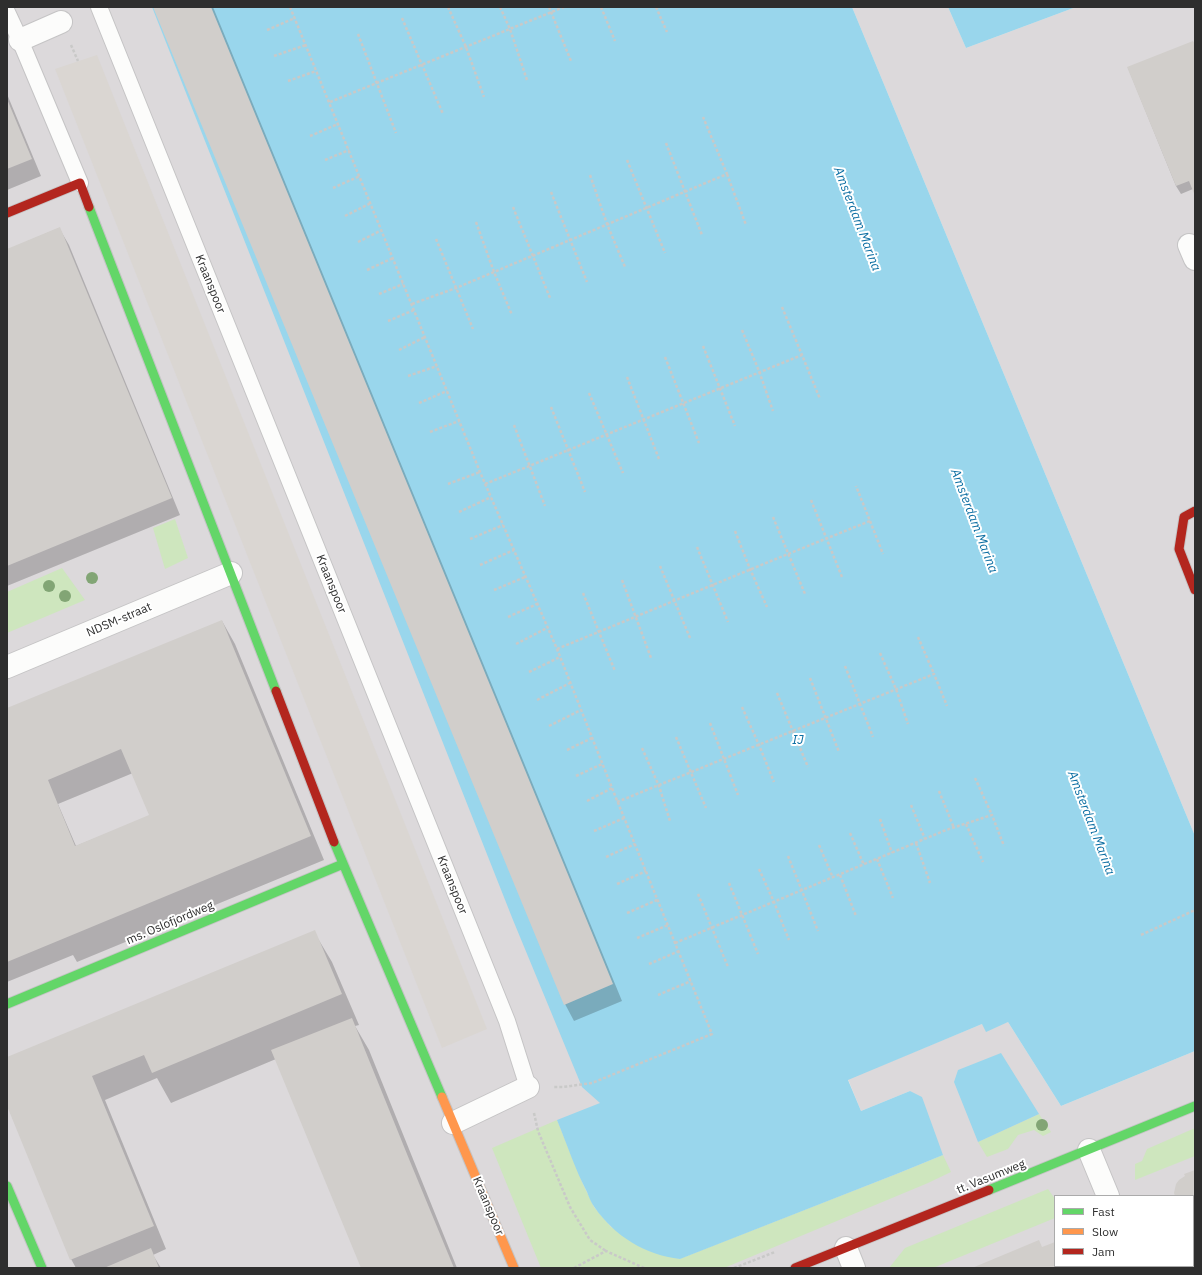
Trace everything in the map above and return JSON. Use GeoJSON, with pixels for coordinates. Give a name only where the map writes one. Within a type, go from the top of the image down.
{"type":"FeatureCollection","features":[{"type":"Feature","properties":{"kind":"street"},"geometry":{"type":"LineString","coordinates":[[20,40],[61,22]]}},
{"type":"Feature","properties":{"kind":"street"},"geometry":{"type":"LineString","coordinates":[[7,213],[80,183]]}},
{"type":"Feature","properties":{"kind":"street","name":"Kraanspoor"},"geometry":{"type":"LineString","coordinates":[[80,183],[343,864],[514,1268]]}},
{"type":"Feature","properties":{"kind":"street"},"geometry":{"type":"LineString","coordinates":[[1195,511],[1184,517],[1179,549],[1195,590]]}},
{"type":"Feature","properties":{"kind":"street","name":"NDSM-straat"},"geometry":{"type":"LineString","coordinates":[[7,666],[231,573]]}},
{"type":"Feature","properties":{"kind":"street","name":"ms. Oslofjordweg"},"geometry":{"type":"LineString","coordinates":[[7,1004],[343,864]]}},
{"type":"Feature","properties":{"kind":"street"},"geometry":{"type":"LineString","coordinates":[[453,1123],[528,1087]]}},
{"type":"Feature","properties":{"kind":"street","name":"tt. Vasumweg"},"geometry":{"type":"LineString","coordinates":[[795,1268],[1195,1106]]}},
{"type":"Feature","properties":{"kind":"street"},"geometry":{"type":"LineString","coordinates":[[1089,1150],[1108,1195]]}},
{"type":"Feature","properties":{"kind":"street"},"geometry":{"type":"LineString","coordinates":[[7,1186],[42,1268]]}},
{"type":"Feature","properties":{"kind":"street"},"geometry":{"type":"LineString","coordinates":[[846,1248],[854,1268]]}},
{"type":"Feature","properties":{"kind":"lane","name":"Kraanspoor"},"geometry":{"type":"LineString","coordinates":[[98,7],[507,1021],[528,1087]]}},
{"type":"Feature","properties":{"kind":"lane","name":"Kraanspoor"},"geometry":{"type":"LineString","coordinates":[[7,12],[80,183]]}},
{"type":"Feature","properties":{"kind":"path"},"geometry":{"type":"LineString","coordinates":[[290,7],[480,472],[560,657],[617,802],[712,1034],[592,1083],[563,1087],[528,1087]]}},
{"type":"Feature","properties":{"kind":"path"},"geometry":{"type":"LineString","coordinates":[[448,7],[466,47],[484,97]]}},
{"type":"Feature","properties":{"kind":"path"},"geometry":{"type":"LineString","coordinates":[[500,7],[510,29],[527,80]]}},
{"type":"Feature","properties":{"kind":"path"},"geometry":{"type":"LineString","coordinates":[[549,7],[571,61]]}},
{"type":"Feature","properties":{"kind":"path"},"geometry":{"type":"LineString","coordinates":[[330,102],[564,7]]}},
{"type":"Feature","properties":{"kind":"path"},"geometry":{"type":"LineString","coordinates":[[601,7],[615,41]]}},
{"type":"Feature","properties":{"kind":"path"},"geometry":{"type":"LineString","coordinates":[[656,7],[667,32]]}},
{"type":"Feature","properties":{"kind":"path"},"geometry":{"type":"LineString","coordinates":[[267,30],[295,18]]}},
{"type":"Feature","properties":{"kind":"path"},"geometry":{"type":"LineString","coordinates":[[402,18],[443,114]]}},
{"type":"Feature","properties":{"kind":"path"},"geometry":{"type":"LineString","coordinates":[[358,34],[396,133]]}},
{"type":"Feature","properties":{"kind":"path"},"geometry":{"type":"LineString","coordinates":[[274,56],[306,45]]}},
{"type":"Feature","properties":{"kind":"path"},"geometry":{"type":"LineString","coordinates":[[288,81],[316,71]]}},
{"type":"Feature","properties":{"kind":"path"},"geometry":{"type":"LineString","coordinates":[[703,117],[727,174],[746,225]]}},
{"type":"Feature","properties":{"kind":"path"},"geometry":{"type":"LineString","coordinates":[[310,136],[338,124]]}},
{"type":"Feature","properties":{"kind":"path"},"geometry":{"type":"LineString","coordinates":[[666,143],[702,236]]}},
{"type":"Feature","properties":{"kind":"path"},"geometry":{"type":"LineString","coordinates":[[325,160],[349,150]]}},
{"type":"Feature","properties":{"kind":"path"},"geometry":{"type":"LineString","coordinates":[[627,160],[665,253]]}},
{"type":"Feature","properties":{"kind":"path"},"geometry":{"type":"LineString","coordinates":[[412,304],[456,288],[727,174]]}},
{"type":"Feature","properties":{"kind":"path"},"geometry":{"type":"LineString","coordinates":[[590,175],[607,224],[625,267]]}},
{"type":"Feature","properties":{"kind":"path"},"geometry":{"type":"LineString","coordinates":[[333,188],[360,176]]}},
{"type":"Feature","properties":{"kind":"path"},"geometry":{"type":"LineString","coordinates":[[551,192],[588,282]]}},
{"type":"Feature","properties":{"kind":"path"},"geometry":{"type":"LineString","coordinates":[[345,216],[371,203]]}},
{"type":"Feature","properties":{"kind":"path"},"geometry":{"type":"LineString","coordinates":[[513,207],[534,255],[550,298]]}},
{"type":"Feature","properties":{"kind":"path"},"geometry":{"type":"LineString","coordinates":[[476,222],[494,272],[512,314]]}},
{"type":"Feature","properties":{"kind":"path"},"geometry":{"type":"LineString","coordinates":[[358,242],[382,230]]}},
{"type":"Feature","properties":{"kind":"path"},"geometry":{"type":"LineString","coordinates":[[436,239],[473,329]]}},
{"type":"Feature","properties":{"kind":"path"},"geometry":{"type":"LineString","coordinates":[[367,270],[393,258]]}},
{"type":"Feature","properties":{"kind":"path"},"geometry":{"type":"LineString","coordinates":[[379,294],[403,284]]}},
{"type":"Feature","properties":{"kind":"path"},"geometry":{"type":"LineString","coordinates":[[782,307],[820,399]]}},
{"type":"Feature","properties":{"kind":"path"},"geometry":{"type":"LineString","coordinates":[[388,321],[414,310]]}},
{"type":"Feature","properties":{"kind":"path"},"geometry":{"type":"LineString","coordinates":[[742,330],[759,371],[773,411]]}},
{"type":"Feature","properties":{"kind":"path"},"geometry":{"type":"LineString","coordinates":[[399,350],[425,337]]}},
{"type":"Feature","properties":{"kind":"path"},"geometry":{"type":"LineString","coordinates":[[703,346],[735,426]]}},
{"type":"Feature","properties":{"kind":"path"},"geometry":{"type":"LineString","coordinates":[[485,484],[759,371],[802,355]]}},
{"type":"Feature","properties":{"kind":"path"},"geometry":{"type":"LineString","coordinates":[[665,357],[684,402],[699,444]]}},
{"type":"Feature","properties":{"kind":"path"},"geometry":{"type":"LineString","coordinates":[[408,376],[436,366]]}},
{"type":"Feature","properties":{"kind":"path"},"geometry":{"type":"LineString","coordinates":[[627,377],[660,459]]}},
{"type":"Feature","properties":{"kind":"path"},"geometry":{"type":"LineString","coordinates":[[419,403],[447,391]]}},
{"type":"Feature","properties":{"kind":"path"},"geometry":{"type":"LineString","coordinates":[[589,393],[623,473]]}},
{"type":"Feature","properties":{"kind":"path"},"geometry":{"type":"LineString","coordinates":[[552,407],[585,492]]}},
{"type":"Feature","properties":{"kind":"path"},"geometry":{"type":"LineString","coordinates":[[430,432],[459,421]]}},
{"type":"Feature","properties":{"kind":"path"},"geometry":{"type":"LineString","coordinates":[[514,425],[545,506]]}},
{"type":"Feature","properties":{"kind":"path"},"geometry":{"type":"LineString","coordinates":[[448,484],[480,472]]}},
{"type":"Feature","properties":{"kind":"path"},"geometry":{"type":"LineString","coordinates":[[856,486],[883,554]]}},
{"type":"Feature","properties":{"kind":"path"},"geometry":{"type":"LineString","coordinates":[[459,512],[491,497]]}},
{"type":"Feature","properties":{"kind":"path"},"geometry":{"type":"LineString","coordinates":[[811,500],[842,577]]}},
{"type":"Feature","properties":{"kind":"path"},"geometry":{"type":"LineString","coordinates":[[773,517],[805,594]]}},
{"type":"Feature","properties":{"kind":"path"},"geometry":{"type":"LineString","coordinates":[[557,650],[750,569],[870,521]]}},
{"type":"Feature","properties":{"kind":"path"},"geometry":{"type":"LineString","coordinates":[[470,539],[503,525]]}},
{"type":"Feature","properties":{"kind":"path"},"geometry":{"type":"LineString","coordinates":[[735,531],[750,569],[768,607]]}},
{"type":"Feature","properties":{"kind":"path"},"geometry":{"type":"LineString","coordinates":[[698,547],[728,622]]}},
{"type":"Feature","properties":{"kind":"path"},"geometry":{"type":"LineString","coordinates":[[480,565],[514,550]]}},
{"type":"Feature","properties":{"kind":"path"},"geometry":{"type":"LineString","coordinates":[[660,566],[690,638]]}},
{"type":"Feature","properties":{"kind":"path"},"geometry":{"type":"LineString","coordinates":[[494,590],[525,577]]}},
{"type":"Feature","properties":{"kind":"path"},"geometry":{"type":"LineString","coordinates":[[622,580],[651,658]]}},
{"type":"Feature","properties":{"kind":"path"},"geometry":{"type":"LineString","coordinates":[[584,593],[615,671]]}},
{"type":"Feature","properties":{"kind":"path"},"geometry":{"type":"LineString","coordinates":[[508,617],[537,604]]}},
{"type":"Feature","properties":{"kind":"path"},"geometry":{"type":"LineString","coordinates":[[516,644],[547,628]]}},
{"type":"Feature","properties":{"kind":"path"},"geometry":{"type":"LineString","coordinates":[[918,638],[947,706]]}},
{"type":"Feature","properties":{"kind":"path"},"geometry":{"type":"LineString","coordinates":[[880,653],[896,690],[908,724]]}},
{"type":"Feature","properties":{"kind":"path"},"geometry":{"type":"LineString","coordinates":[[529,672],[560,657]]}},
{"type":"Feature","properties":{"kind":"path"},"geometry":{"type":"LineString","coordinates":[[845,666],[873,737]]}},
{"type":"Feature","properties":{"kind":"path"},"geometry":{"type":"LineString","coordinates":[[617,802],[934,674]]}},
{"type":"Feature","properties":{"kind":"path"},"geometry":{"type":"LineString","coordinates":[[810,678],[839,752]]}},
{"type":"Feature","properties":{"kind":"path"},"geometry":{"type":"LineString","coordinates":[[537,700],[570,683]]}},
{"type":"Feature","properties":{"kind":"path"},"geometry":{"type":"LineString","coordinates":[[777,694],[808,767]]}},
{"type":"Feature","properties":{"kind":"path"},"geometry":{"type":"LineString","coordinates":[[742,707],[774,782]]}},
{"type":"Feature","properties":{"kind":"path"},"geometry":{"type":"LineString","coordinates":[[549,726],[581,710]]}},
{"type":"Feature","properties":{"kind":"path"},"geometry":{"type":"LineString","coordinates":[[710,723],[738,795]]}},
{"type":"Feature","properties":{"kind":"path"},"geometry":{"type":"LineString","coordinates":[[676,737],[706,808]]}},
{"type":"Feature","properties":{"kind":"path"},"geometry":{"type":"LineString","coordinates":[[567,750],[592,738]]}},
{"type":"Feature","properties":{"kind":"path"},"geometry":{"type":"LineString","coordinates":[[642,748],[659,786],[670,822]]}},
{"type":"Feature","properties":{"kind":"path"},"geometry":{"type":"LineString","coordinates":[[576,776],[602,764]]}},
{"type":"Feature","properties":{"kind":"path"},"geometry":{"type":"LineString","coordinates":[[975,778],[1004,846]]}},
{"type":"Feature","properties":{"kind":"path"},"geometry":{"type":"LineString","coordinates":[[587,801],[612,788]]}},
{"type":"Feature","properties":{"kind":"path"},"geometry":{"type":"LineString","coordinates":[[939,791],[954,828]]}},
{"type":"Feature","properties":{"kind":"path"},"geometry":{"type":"LineString","coordinates":[[911,805],[925,839]]}},
{"type":"Feature","properties":{"kind":"path"},"geometry":{"type":"LineString","coordinates":[[676,943],[925,839],[992,815]]}},
{"type":"Feature","properties":{"kind":"path"},"geometry":{"type":"LineString","coordinates":[[594,831],[624,818]]}},
{"type":"Feature","properties":{"kind":"path"},"geometry":{"type":"LineString","coordinates":[[880,818],[892,853]]}},
{"type":"Feature","properties":{"kind":"path"},"geometry":{"type":"LineString","coordinates":[[966,824],[983,862]]}},
{"type":"Feature","properties":{"kind":"path"},"geometry":{"type":"LineString","coordinates":[[850,833],[864,865]]}},
{"type":"Feature","properties":{"kind":"path"},"geometry":{"type":"LineString","coordinates":[[916,843],[930,883]]}},
{"type":"Feature","properties":{"kind":"path"},"geometry":{"type":"LineString","coordinates":[[606,857],[635,844]]}},
{"type":"Feature","properties":{"kind":"path"},"geometry":{"type":"LineString","coordinates":[[819,846],[833,878]]}},
{"type":"Feature","properties":{"kind":"path"},"geometry":{"type":"LineString","coordinates":[[788,856],[818,931]]}},
{"type":"Feature","properties":{"kind":"path"},"geometry":{"type":"LineString","coordinates":[[876,859],[893,898]]}},
{"type":"Feature","properties":{"kind":"path"},"geometry":{"type":"LineString","coordinates":[[759,869],[789,940]]}},
{"type":"Feature","properties":{"kind":"path"},"geometry":{"type":"LineString","coordinates":[[617,884],[646,871]]}},
{"type":"Feature","properties":{"kind":"path"},"geometry":{"type":"LineString","coordinates":[[840,875],[856,916]]}},
{"type":"Feature","properties":{"kind":"path"},"geometry":{"type":"LineString","coordinates":[[728,883],[758,954]]}},
{"type":"Feature","properties":{"kind":"path"},"geometry":{"type":"LineString","coordinates":[[698,894],[728,967]]}},
{"type":"Feature","properties":{"kind":"path"},"geometry":{"type":"LineString","coordinates":[[627,913],[658,900]]}},
{"type":"Feature","properties":{"kind":"path"},"geometry":{"type":"LineString","coordinates":[[1141,935],[1195,910]]}},
{"type":"Feature","properties":{"kind":"path"},"geometry":{"type":"LineString","coordinates":[[637,938],[668,925]]}},
{"type":"Feature","properties":{"kind":"path"},"geometry":{"type":"LineString","coordinates":[[649,964],[679,951]]}},
{"type":"Feature","properties":{"kind":"path"},"geometry":{"type":"LineString","coordinates":[[658,995],[691,981]]}},
{"type":"Feature","properties":{"kind":"path"},"geometry":{"type":"LineString","coordinates":[[538,1131],[570,1208],[590,1240],[606,1251],[644,1268]]}},
{"type":"Feature","properties":{"kind":"path"},"geometry":{"type":"LineString","coordinates":[[574,1268],[606,1251]]}},
{"type":"Feature","properties":{"kind":"shaded area"},"geometry":{"type":"Polygon","coordinates":[[[7,7],[211,7],[601,1103],[582,1182],[594,1207],[611,1227],[680,1259],[943,1155],[910,1091],[861,1111],[848,1079],[982,1024],[1008,1022],[1061,1106],[1195,1051],[1195,1268],[7,1268],[7,7]]]}},
{"type":"Feature","properties":{"kind":"shaded area"},"geometry":{"type":"Polygon","coordinates":[[[852,7],[948,7],[966,48],[1076,7],[1195,7],[1195,836],[852,7]]]}},
{"type":"Feature","properties":{"kind":"shaded area"},"geometry":{"type":"Polygon","coordinates":[[[97,55],[487,1029],[442,1048],[55,69],[97,55]]]}},
{"type":"Feature","properties":{"kind":"green space"},"geometry":{"type":"Polygon","coordinates":[[[175,519],[188,558],[165,569],[153,528],[175,519]]]}},
{"type":"Feature","properties":{"kind":"green space"},"geometry":{"type":"Polygon","coordinates":[[[62,568],[85,600],[7,633],[7,592],[62,568]]]}},
{"type":"Feature","properties":{"kind":"green space"},"geometry":{"type":"Polygon","coordinates":[[[1039,1114],[1051,1132],[1043,1136],[1034,1130],[1018,1135],[1008,1149],[987,1157],[978,1142],[1039,1114]]]}},
{"type":"Feature","properties":{"kind":"green space"},"geometry":{"type":"Polygon","coordinates":[[[557,1120],[582,1182],[594,1207],[611,1227],[679,1259],[943,1155],[951,1172],[724,1268],[541,1268],[492,1148],[557,1120]]]}},
{"type":"Feature","properties":{"kind":"green space"},"geometry":{"type":"Polygon","coordinates":[[[1195,1128],[1195,1156],[1135,1180],[1135,1164],[1142,1161],[1147,1149],[1195,1128]]]}},
{"type":"Feature","properties":{"kind":"green space"},"geometry":{"type":"Polygon","coordinates":[[[1048,1189],[1054,1198],[1054,1218],[933,1268],[889,1268],[905,1248],[1048,1189]]]}},
{"type":"Feature","properties":{"kind":"water","name":"IJ"},"geometry":{"type":"Polygon","coordinates":[[[152,7],[852,7],[1195,836],[1195,1051],[1061,1106],[1008,1022],[986,1032],[982,1024],[848,1080],[861,1111],[910,1091],[922,1097],[943,1155],[680,1259],[667,1257],[643,1248],[621,1235],[603,1218],[591,1202],[557,1120],[600,1103],[582,1087],[513,920],[152,7]]]}},
{"type":"Feature","properties":{"kind":"water"},"geometry":{"type":"Polygon","coordinates":[[[948,7],[1076,7],[966,48],[948,7]]]}},
{"type":"Feature","properties":{"kind":"water"},"geometry":{"type":"Polygon","coordinates":[[[1001,1053],[1039,1114],[978,1142],[954,1082],[958,1070],[1001,1053]]]}},
{"type":"Feature","properties":{"kind":"building"},"geometry":{"type":"Polygon","coordinates":[[[153,7],[211,7],[613,984],[564,1005],[153,7]]]}},
{"type":"Feature","properties":{"kind":"building"},"geometry":{"type":"Polygon","coordinates":[[[1193,41],[1195,44],[1195,196],[1189,181],[1176,186],[1127,67],[1193,41]]]}},
{"type":"Feature","properties":{"kind":"building"},"geometry":{"type":"Polygon","coordinates":[[[7,99],[32,159],[7,169],[7,99]]]}},
{"type":"Feature","properties":{"kind":"building"},"geometry":{"type":"Polygon","coordinates":[[[60,227],[172,498],[7,566],[7,249],[60,227]]]}},
{"type":"Feature","properties":{"kind":"building"},"geometry":{"type":"Polygon","coordinates":[[[222,620],[311,836],[7,962],[7,708],[222,620]],[[121,749],[48,780],[75,846],[149,815],[121,749]]]}},
{"type":"Feature","properties":{"kind":"building"},"geometry":{"type":"Polygon","coordinates":[[[315,930],[342,994],[152,1073],[144,1055],[92,1076],[154,1226],[70,1260],[7,1106],[7,1057],[315,930]]]}},
{"type":"Feature","properties":{"kind":"building"},"geometry":{"type":"Polygon","coordinates":[[[352,1018],[454,1268],[361,1268],[271,1050],[352,1018]]]}},
{"type":"Feature","properties":{"kind":"building"},"geometry":{"type":"Polygon","coordinates":[[[1195,1170],[1195,1225],[1194,1195],[1175,1195],[1174,1193],[1176,1184],[1185,1176],[1184,1174],[1195,1170]]]}},
{"type":"Feature","properties":{"kind":"building"},"geometry":{"type":"Polygon","coordinates":[[[1039,1240],[1042,1247],[1054,1242],[1054,1267],[1080,1268],[972,1268],[1039,1240]]]}},
{"type":"Feature","properties":{"kind":"building"},"geometry":{"type":"Polygon","coordinates":[[[151,1248],[159,1268],[104,1268],[151,1248]]]}},
{"type":"Feature","properties":{"kind":"traffic: fast"},"geometry":{"type":"LineString","coordinates":[[89,207],[276,691]]}},
{"type":"Feature","properties":{"kind":"traffic: fast"},"geometry":{"type":"LineString","coordinates":[[334,842],[442,1097]]}},
{"type":"Feature","properties":{"kind":"traffic: fast"},"geometry":{"type":"LineString","coordinates":[[7,1004],[343,864]]}},
{"type":"Feature","properties":{"kind":"traffic: fast"},"geometry":{"type":"LineString","coordinates":[[989,1190],[1195,1106]]}},
{"type":"Feature","properties":{"kind":"traffic: fast"},"geometry":{"type":"LineString","coordinates":[[7,1186],[42,1268]]}},
{"type":"Feature","properties":{"kind":"traffic: slow"},"geometry":{"type":"LineString","coordinates":[[442,1097],[514,1268]]}},
{"type":"Feature","properties":{"kind":"traffic: jam"},"geometry":{"type":"LineString","coordinates":[[7,213],[80,183],[89,207]]}},
{"type":"Feature","properties":{"kind":"traffic: jam"},"geometry":{"type":"LineString","coordinates":[[1195,511],[1184,517],[1179,549],[1195,590]]}},
{"type":"Feature","properties":{"kind":"traffic: jam"},"geometry":{"type":"LineString","coordinates":[[276,691],[334,842]]}},
{"type":"Feature","properties":{"kind":"traffic: jam"},"geometry":{"type":"LineString","coordinates":[[795,1268],[989,1190]]}},
{"type":"Feature","properties":{"kind":"water label","name":"Amsterdam Marina"},"geometry":{"type":"Point","coordinates":[857,219]}},
{"type":"Feature","properties":{"kind":"water label","name":"Amsterdam Marina"},"geometry":{"type":"Point","coordinates":[974,521]}},
{"type":"Feature","properties":{"kind":"water label","name":"Amsterdam Marina"},"geometry":{"type":"Point","coordinates":[1091,823]}}]}
